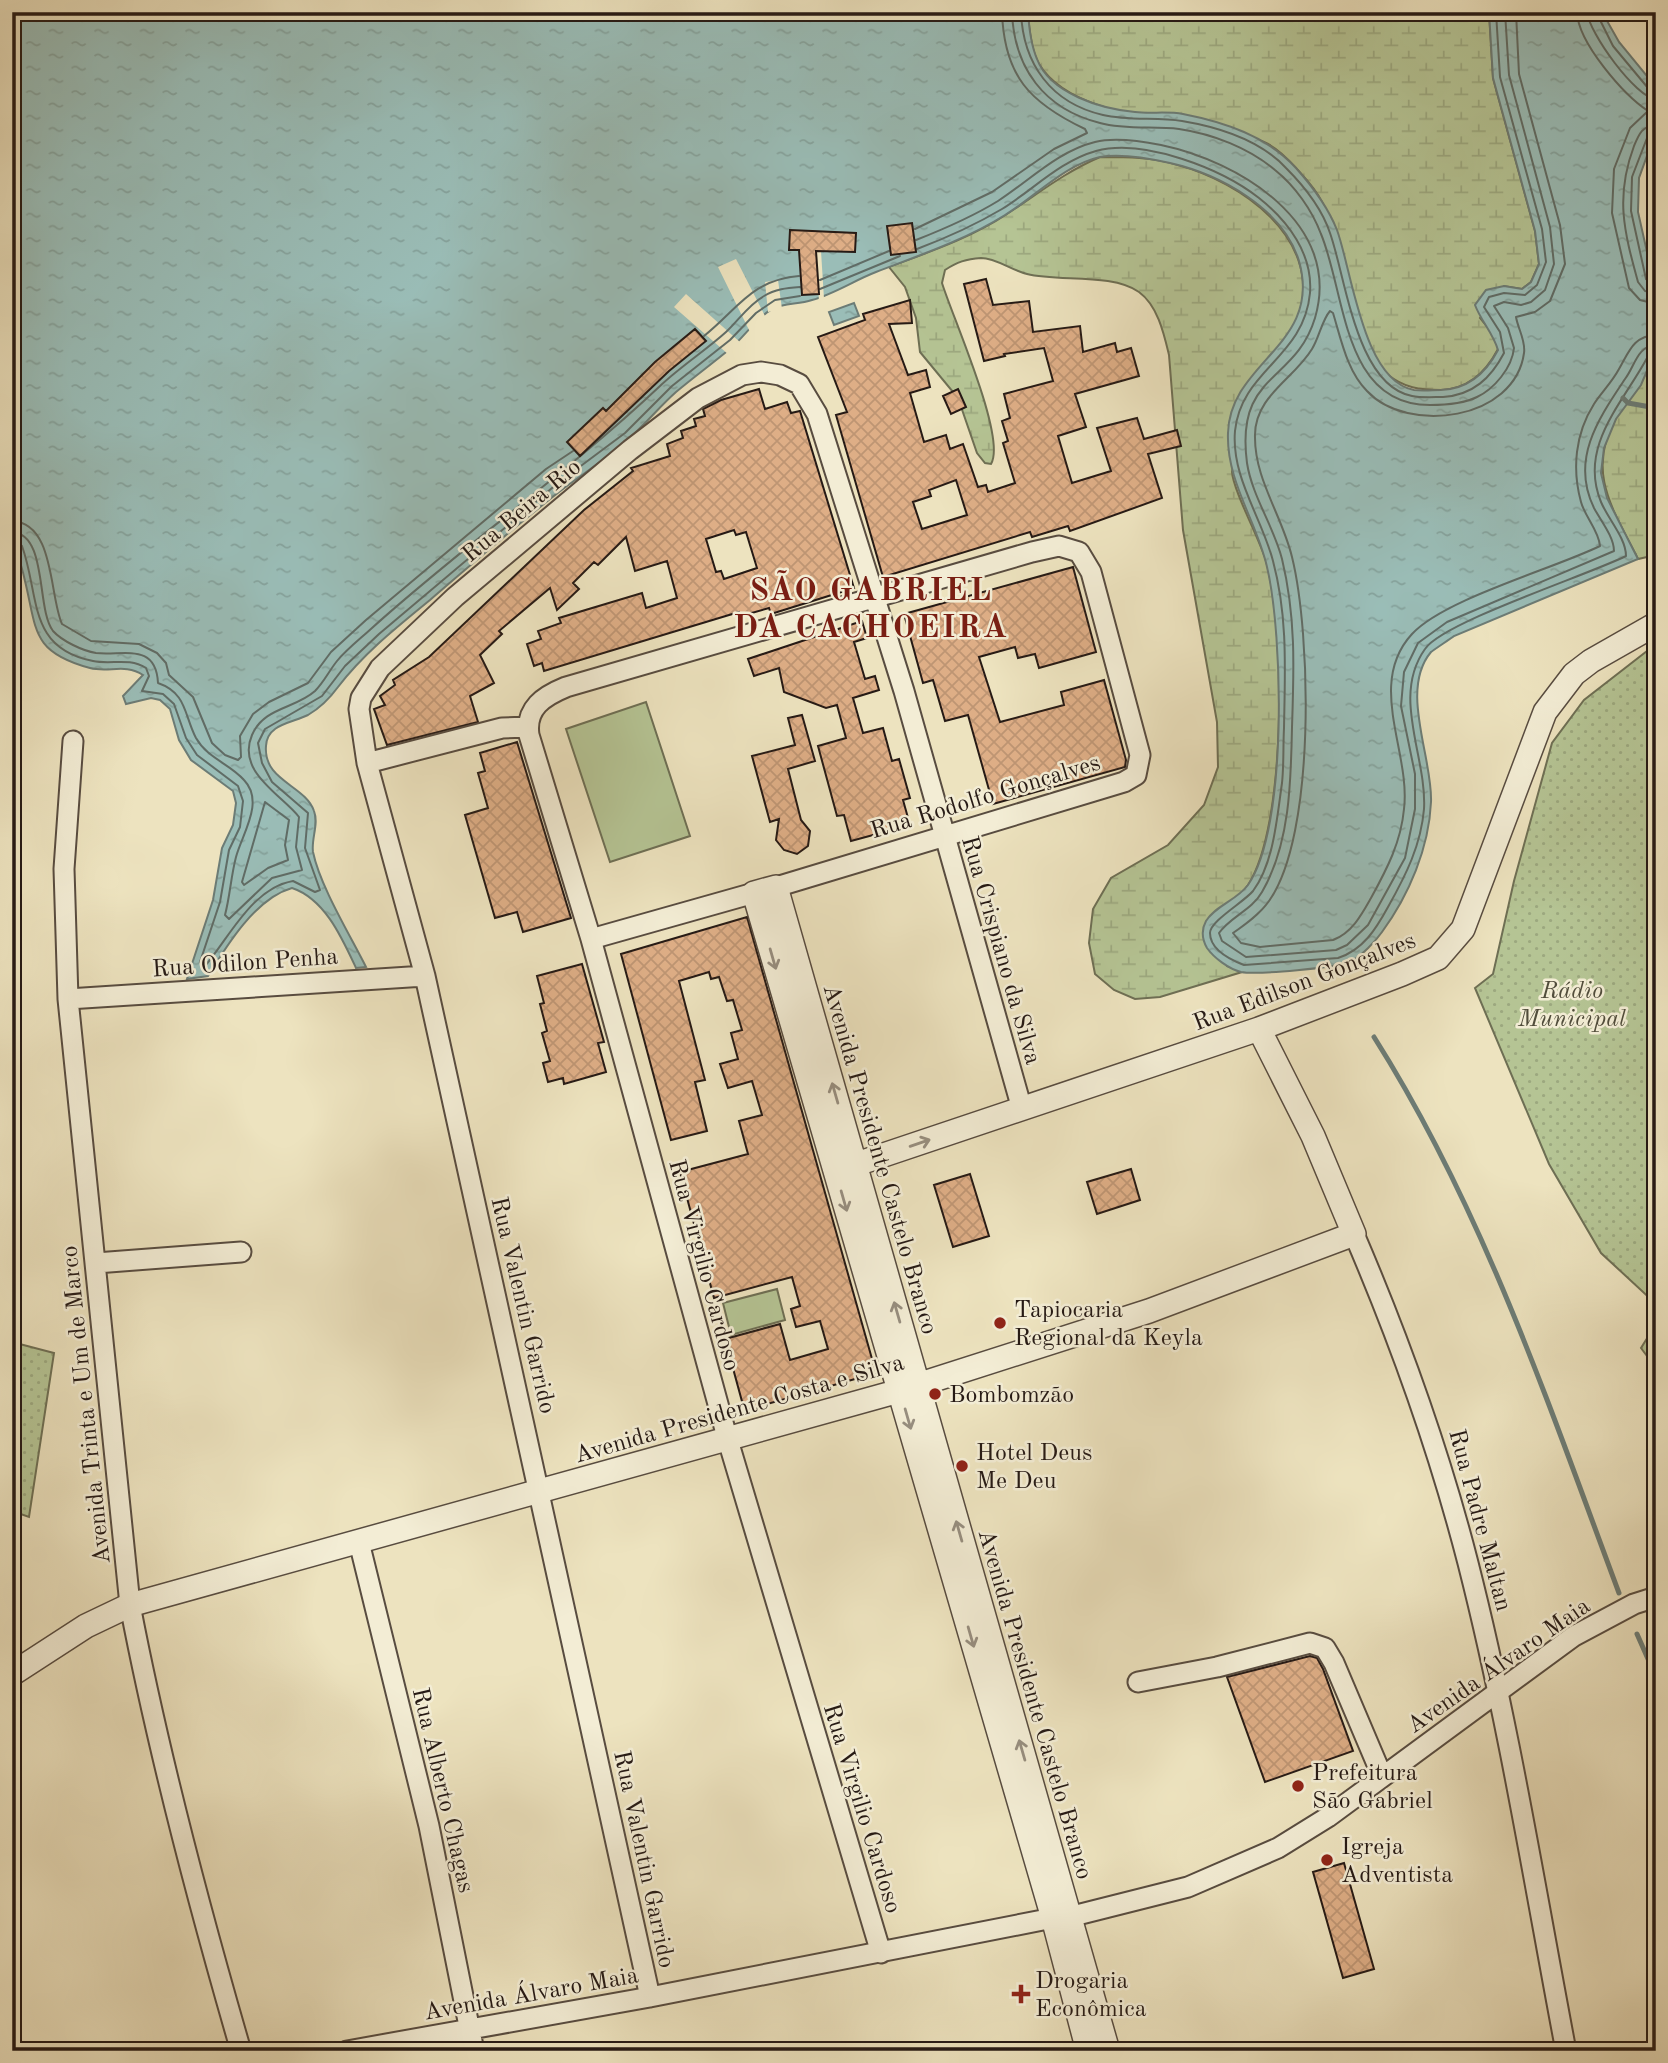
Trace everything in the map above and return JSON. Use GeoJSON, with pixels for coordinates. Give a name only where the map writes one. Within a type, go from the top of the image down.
{"type":"FeatureCollection","features":[{"type":"Feature","properties":{"kind":"street","name":"Rua Crispiano da Silva"},"geometry":{"type":"LineString","coordinates":[[742,375],[761,372],[791,378],[807,395],[822,427],[876,599],[1022,1109]]}},
{"type":"Feature","properties":{"kind":"street","name":"Rua Beira Rio"},"geometry":{"type":"LineString","coordinates":[[359,709],[361,698],[380,668],[455,597],[640,441],[698,398],[742,375]]}},
{"type":"Feature","properties":{"kind":"street","name":"Rua Rodolfo Gonçalves"},"geometry":{"type":"LineString","coordinates":[[591,939],[776,887],[1124,782],[1136,775],[1140,755],[1091,572],[1079,552],[1059,546],[1047,548],[876,599]]}},
{"type":"Feature","properties":{"kind":"street"},"geometry":{"type":"LineString","coordinates":[[367,763],[530,718],[542,699],[566,687],[876,599]]}},
{"type":"Feature","properties":{"kind":"street","name":"Rua Edilson Gonçalves"},"geometry":{"type":"LineString","coordinates":[[845,1168],[1259,1029],[1425,965],[1449,949],[1467,918],[1545,712],[1561,688],[1583,667],[1656,624]]}},
{"type":"Feature","properties":{"kind":"street","name":"Rua Valentin Garrido"},"geometry":{"type":"LineString","coordinates":[[359,709],[367,763],[425,976],[650,1997]]}},
{"type":"Feature","properties":{"kind":"street","name":"Rua Virgilio Cardoso"},"geometry":{"type":"LineString","coordinates":[[530,718],[727,1437],[881,1953]]}},
{"type":"Feature","properties":{"kind":"street","name":"Avenida Trinta e Um de Marco"},"geometry":{"type":"LineString","coordinates":[[73,741],[64,869],[68,999],[130,1605],[149,1703],[195,1890],[241,2051]]}},
{"type":"Feature","properties":{"kind":"street","name":"Avenida Presidente Castelo Branco"},"geometry":{"type":"LineString","coordinates":[[776,887],[845,1168]]}},
{"type":"Feature","properties":{"kind":"street","name":"Avenida Presidente Castelo Branco"},"geometry":{"type":"LineString","coordinates":[[754,893],[845,1168],[1061,1918],[1108,2051]]}},
{"type":"Feature","properties":{"kind":"street","name":"Rua Odilon Penha"},"geometry":{"type":"LineString","coordinates":[[68,999],[425,976]]}},
{"type":"Feature","properties":{"kind":"street","name":"Rua Padre Maltan"},"geometry":{"type":"LineString","coordinates":[[1259,1029],[1313,1136],[1399,1342],[1429,1429],[1467,1562],[1498,1693],[1566,2051]]}},
{"type":"Feature","properties":{"kind":"street","name":"Avenida Presidente Costa e Silva"},"geometry":{"type":"LineString","coordinates":[[12,1674],[76,1632],[130,1605],[540,1493],[727,1437],[909,1387],[1149,1311],[1354,1234]]}},
{"type":"Feature","properties":{"kind":"street"},"geometry":{"type":"LineString","coordinates":[[96,1263],[241,1252]]}},
{"type":"Feature","properties":{"kind":"street","name":"Rua Alberto Chagas"},"geometry":{"type":"LineString","coordinates":[[359,1542],[429,1826],[474,2051]]}},
{"type":"Feature","properties":{"kind":"street","name":"Avenida Álvaro Maia"},"geometry":{"type":"LineString","coordinates":[[347,2051],[650,1997],[1061,1918],[1188,1887],[1219,1875],[1304,1832],[1574,1636],[1634,1604],[1656,1597]]}},
{"type":"Feature","properties":{"kind":"street"},"geometry":{"type":"LineString","coordinates":[[1138,1682],[1217,1667],[1300,1644],[1317,1644],[1325,1648],[1334,1663],[1382,1776]]}},
{"type":"Feature","properties":{"kind":"street","name":"Avenida Presidente Castelo Branco"},"geometry":{"type":"LineString","coordinates":[[1061,1918],[1088,2051]]}},
{"type":"Feature","properties":{"kind":"green space"},"geometry":{"type":"Polygon","coordinates":[[[1028,12],[1489,12],[1493,78],[1535,231],[1539,264],[1531,282],[1522,289],[1504,286],[1480,318],[1494,335],[1498,349],[1488,365],[1468,383],[1441,390],[1413,387],[1387,374],[1377,362],[1368,343],[1322,202],[1289,161],[1268,144],[1238,133],[1142,116],[1081,99],[1057,84],[1039,64],[1032,46],[1028,12]]]}},
{"type":"Feature","properties":{"kind":"green space"},"geometry":{"type":"Polygon","coordinates":[[[1100,157],[1168,162],[1202,173],[1250,199],[1287,237],[1298,260],[1303,285],[1298,319],[1272,357],[1232,472],[1237,491],[1266,561],[1277,632],[1279,678],[1276,774],[1261,857],[1245,889],[1216,912],[1227,966],[1242,972],[1160,997],[1135,999],[1114,990],[1095,974],[1089,943],[1093,909],[1111,878],[1168,845],[1204,805],[1218,767],[1217,722],[1183,530],[1169,355],[1162,330],[1156,313],[1146,298],[1128,286],[1115,282],[1027,274],[981,258],[962,261],[945,270],[942,283],[992,429],[994,450],[991,464],[985,463],[977,453],[958,398],[920,352],[916,318],[905,287],[889,267],[979,230],[1064,176],[1100,157]]]}},
{"type":"Feature","properties":{"kind":"green space"},"geometry":{"type":"Polygon","coordinates":[[[1656,349],[1656,555],[1638,559],[1606,491],[1603,456],[1616,418],[1644,377],[1656,349]]]}},
{"type":"Feature","properties":{"kind":"green space","name":"Rádio Municipal"},"geometry":{"type":"Polygon","coordinates":[[[1656,644],[1656,1304],[1601,1253],[1549,1164],[1475,988],[1493,974],[1514,881],[1552,743],[1584,700],[1656,644]]]}},
{"type":"Feature","properties":{"kind":"green space"},"geometry":{"type":"Polygon","coordinates":[[[646,702],[690,836],[610,862],[566,729],[646,702]]]}},
{"type":"Feature","properties":{"kind":"green space"},"geometry":{"type":"Polygon","coordinates":[[[777,1289],[785,1320],[731,1335],[723,1303],[777,1289]]]}},
{"type":"Feature","properties":{"kind":"green space"},"geometry":{"type":"Polygon","coordinates":[[[1656,1324],[1656,1368],[1641,1348],[1656,1324]]]}},
{"type":"Feature","properties":{"kind":"green space"},"geometry":{"type":"Polygon","coordinates":[[[12,1342],[54,1353],[29,1517],[12,1511],[12,1342]]]}},
{"type":"Feature","properties":{"kind":"water"},"geometry":{"type":"Polygon","coordinates":[[[12,12],[1028,12],[1037,59],[1053,82],[1078,98],[1122,110],[1177,113],[1214,121],[1244,132],[1272,147],[1296,168],[1314,189],[1337,230],[1362,322],[1383,367],[1397,382],[1414,390],[1424,390],[1460,387],[1476,378],[1488,366],[1498,350],[1475,305],[1486,290],[1504,286],[1522,289],[1531,282],[1539,264],[1535,231],[1493,78],[1489,12],[1602,12],[1619,42],[1656,87],[1656,131],[1639,178],[1638,212],[1656,292],[1656,349],[1641,385],[1616,419],[1604,448],[1601,473],[1607,498],[1638,559],[1454,636],[1431,652],[1422,668],[1417,705],[1430,784],[1431,802],[1426,837],[1416,870],[1401,903],[1368,948],[1344,964],[1297,970],[1241,972],[1222,963],[1207,948],[1203,928],[1210,916],[1248,885],[1261,858],[1270,821],[1276,777],[1279,682],[1267,567],[1232,468],[1228,433],[1233,408],[1243,388],[1288,333],[1298,313],[1303,290],[1299,261],[1291,242],[1279,225],[1247,196],[1228,185],[1189,168],[1162,161],[1126,156],[1100,157],[1074,167],[1005,215],[958,240],[868,275],[836,291],[807,302],[782,305],[766,313],[731,348],[676,392],[618,448],[526,518],[381,641],[321,706],[308,715],[281,725],[271,733],[267,739],[267,758],[277,775],[302,795],[314,811],[316,821],[313,852],[317,865],[329,895],[366,967],[356,968],[338,932],[323,910],[304,893],[292,888],[279,893],[255,912],[233,937],[208,976],[187,979],[213,900],[222,848],[233,825],[236,803],[233,791],[191,760],[179,740],[170,709],[160,700],[151,698],[126,704],[123,696],[143,675],[123,669],[90,668],[57,655],[47,646],[35,626],[12,539],[12,12]]]}},
{"type":"Feature","properties":{"kind":"water"},"geometry":{"type":"Polygon","coordinates":[[[854,303],[859,316],[834,325],[829,312],[854,303]]]}},
{"type":"Feature","properties":{"kind":"pier"},"geometry":{"type":"Polygon","coordinates":[[[816,251],[821,251],[824,299],[819,302],[816,251]]]}},
{"type":"Feature","properties":{"kind":"pier"},"geometry":{"type":"Polygon","coordinates":[[[736,259],[766,318],[750,332],[718,267],[736,259]]]}},
{"type":"Feature","properties":{"kind":"pier"},"geometry":{"type":"Polygon","coordinates":[[[778,280],[782,309],[768,312],[765,282],[778,280]]]}},
{"type":"Feature","properties":{"kind":"pier"},"geometry":{"type":"Polygon","coordinates":[[[686,294],[741,343],[729,355],[674,307],[686,294]]]}},
{"type":"Feature","properties":{"kind":"building"},"geometry":{"type":"Polygon","coordinates":[[[912,223],[916,252],[891,255],[887,226],[912,223]]]}},
{"type":"Feature","properties":{"kind":"building"},"geometry":{"type":"Polygon","coordinates":[[[790,230],[856,233],[855,252],[816,251],[819,294],[802,295],[799,250],[789,250],[790,230]]]}},
{"type":"Feature","properties":{"kind":"building"},"geometry":{"type":"Polygon","coordinates":[[[986,279],[993,305],[1029,301],[1033,332],[1080,326],[1083,352],[1115,343],[1117,352],[1131,348],[1139,376],[1075,394],[1086,427],[1058,436],[1072,483],[1111,471],[1097,428],[1137,418],[1144,439],[1177,430],[1181,446],[1148,454],[1162,498],[1070,531],[1068,526],[1032,537],[1030,532],[883,577],[836,415],[847,412],[818,337],[865,320],[863,314],[910,300],[912,323],[889,324],[908,375],[926,370],[930,387],[910,393],[924,442],[946,435],[950,449],[963,444],[978,487],[986,485],[988,492],[1015,483],[1003,443],[1008,441],[1002,421],[1010,418],[1004,394],[1053,381],[1044,348],[1004,354],[1005,356],[984,361],[964,284],[986,279]],[[956,480],[929,490],[931,496],[913,502],[922,529],[967,515],[956,480]]]}},
{"type":"Feature","properties":{"kind":"building"},"geometry":{"type":"Polygon","coordinates":[[[695,329],[706,341],[669,371],[580,456],[567,442],[603,408],[606,411],[655,362],[695,329]]]}},
{"type":"Feature","properties":{"kind":"building"},"geometry":{"type":"Polygon","coordinates":[[[759,389],[765,409],[787,402],[791,413],[800,411],[854,588],[771,614],[769,608],[741,616],[739,612],[544,671],[542,663],[534,666],[527,644],[541,639],[538,631],[561,623],[559,618],[642,593],[646,608],[677,598],[667,561],[635,571],[626,537],[598,565],[594,562],[573,583],[579,589],[557,610],[550,588],[499,631],[502,634],[480,655],[494,683],[470,696],[478,722],[387,745],[374,709],[385,705],[380,696],[395,685],[393,680],[429,657],[584,510],[633,471],[631,468],[670,456],[667,444],[683,438],[681,431],[696,426],[694,419],[705,416],[703,409],[721,400],[759,389]],[[734,530],[706,539],[716,572],[721,571],[724,579],[757,568],[746,532],[736,535],[734,530]]]}},
{"type":"Feature","properties":{"kind":"building"},"geometry":{"type":"Polygon","coordinates":[[[958,389],[966,407],[951,414],[943,396],[958,389]]]}},
{"type":"Feature","properties":{"kind":"building"},"geometry":{"type":"Polygon","coordinates":[[[1073,567],[1096,652],[1039,668],[1035,654],[1018,658],[1015,647],[979,657],[1000,722],[1064,705],[1061,692],[1104,680],[1126,760],[1125,767],[993,804],[968,715],[945,721],[933,680],[923,683],[904,614],[1073,567]]]}},
{"type":"Feature","properties":{"kind":"building"},"geometry":{"type":"Polygon","coordinates":[[[862,621],[867,638],[854,642],[865,679],[875,676],[879,690],[853,698],[863,733],[883,728],[892,761],[899,759],[910,798],[903,800],[910,825],[851,841],[844,815],[837,816],[818,746],[846,738],[837,705],[826,708],[784,692],[779,668],[754,676],[748,659],[862,621]]]}},
{"type":"Feature","properties":{"kind":"building"},"geometry":{"type":"Polygon","coordinates":[[[802,715],[815,761],[788,769],[801,820],[810,831],[808,846],[797,854],[784,850],[776,840],[779,819],[770,822],[752,756],[795,745],[788,718],[802,715]]]}},
{"type":"Feature","properties":{"kind":"building"},"geometry":{"type":"Polygon","coordinates":[[[517,742],[571,918],[523,932],[517,912],[495,918],[465,815],[488,808],[478,773],[485,771],[480,753],[517,742]]]}},
{"type":"Feature","properties":{"kind":"building"},"geometry":{"type":"Polygon","coordinates":[[[747,917],[876,1373],[750,1409],[743,1405],[725,1339],[780,1324],[790,1360],[828,1349],[820,1321],[796,1327],[791,1309],[800,1306],[792,1277],[714,1298],[680,1172],[748,1154],[739,1121],[762,1115],[752,1081],[728,1088],[720,1064],[738,1059],[731,1033],[742,1030],[733,1000],[727,1001],[719,977],[711,979],[709,972],[679,981],[705,1080],[695,1082],[707,1131],[671,1140],[621,954],[747,917]]]}},
{"type":"Feature","properties":{"kind":"building"},"geometry":{"type":"Polygon","coordinates":[[[582,964],[604,1042],[598,1043],[606,1072],[564,1084],[563,1078],[548,1082],[543,1063],[550,1061],[542,1033],[547,1031],[537,976],[582,964]]]}},
{"type":"Feature","properties":{"kind":"building"},"geometry":{"type":"Polygon","coordinates":[[[1131,1169],[1140,1200],[1097,1214],[1087,1182],[1131,1169]]]}},
{"type":"Feature","properties":{"kind":"building"},"geometry":{"type":"Polygon","coordinates":[[[970,1174],[989,1236],[953,1247],[934,1185],[970,1174]]]}},
{"type":"Feature","properties":{"kind":"building"},"geometry":{"type":"Polygon","coordinates":[[[1310,1656],[1317,1658],[1323,1669],[1353,1751],[1265,1782],[1227,1677],[1310,1656]]]}},
{"type":"Feature","properties":{"kind":"building"},"geometry":{"type":"Polygon","coordinates":[[[1344,1863],[1374,1969],[1343,1978],[1313,1872],[1344,1863]]]}},
{"type":"Feature","properties":{"kind":"waterway"},"geometry":{"type":"LineString","coordinates":[[1623,398],[1628,403],[1656,408]]}},
{"type":"Feature","properties":{"kind":"waterway"},"geometry":{"type":"LineString","coordinates":[[1374,1037],[1413,1102],[1481,1238],[1539,1379],[1619,1593]]}},
{"type":"Feature","properties":{"kind":"waterway"},"geometry":{"type":"LineString","coordinates":[[1637,1634],[1656,1677]]}},
{"type":"Feature","properties":{"kind":"place","name":"Tapiocaria Regional da Keyla"},"geometry":{"type":"Point","coordinates":[1000,1323]}},
{"type":"Feature","properties":{"kind":"place","name":"Bombomzão"},"geometry":{"type":"Point","coordinates":[935,1394]}},
{"type":"Feature","properties":{"kind":"place","name":"Hotel Deus Me Deu"},"geometry":{"type":"Point","coordinates":[962,1466]}},
{"type":"Feature","properties":{"kind":"place","name":"Prefeitura São Gabriel"},"geometry":{"type":"Point","coordinates":[1298,1786]}},
{"type":"Feature","properties":{"kind":"place","name":"Igreja Adventista"},"geometry":{"type":"Point","coordinates":[1327,1860]}},
{"type":"Feature","properties":{"kind":"place","name":"Drogaria Econômica"},"geometry":{"type":"Point","coordinates":[1021,1994]}},
{"type":"Feature","properties":{"kind":"district","name":"SÃO GABRIEL DA CACHOEIRA"},"geometry":{"type":"Point","coordinates":[871,608]}}]}
